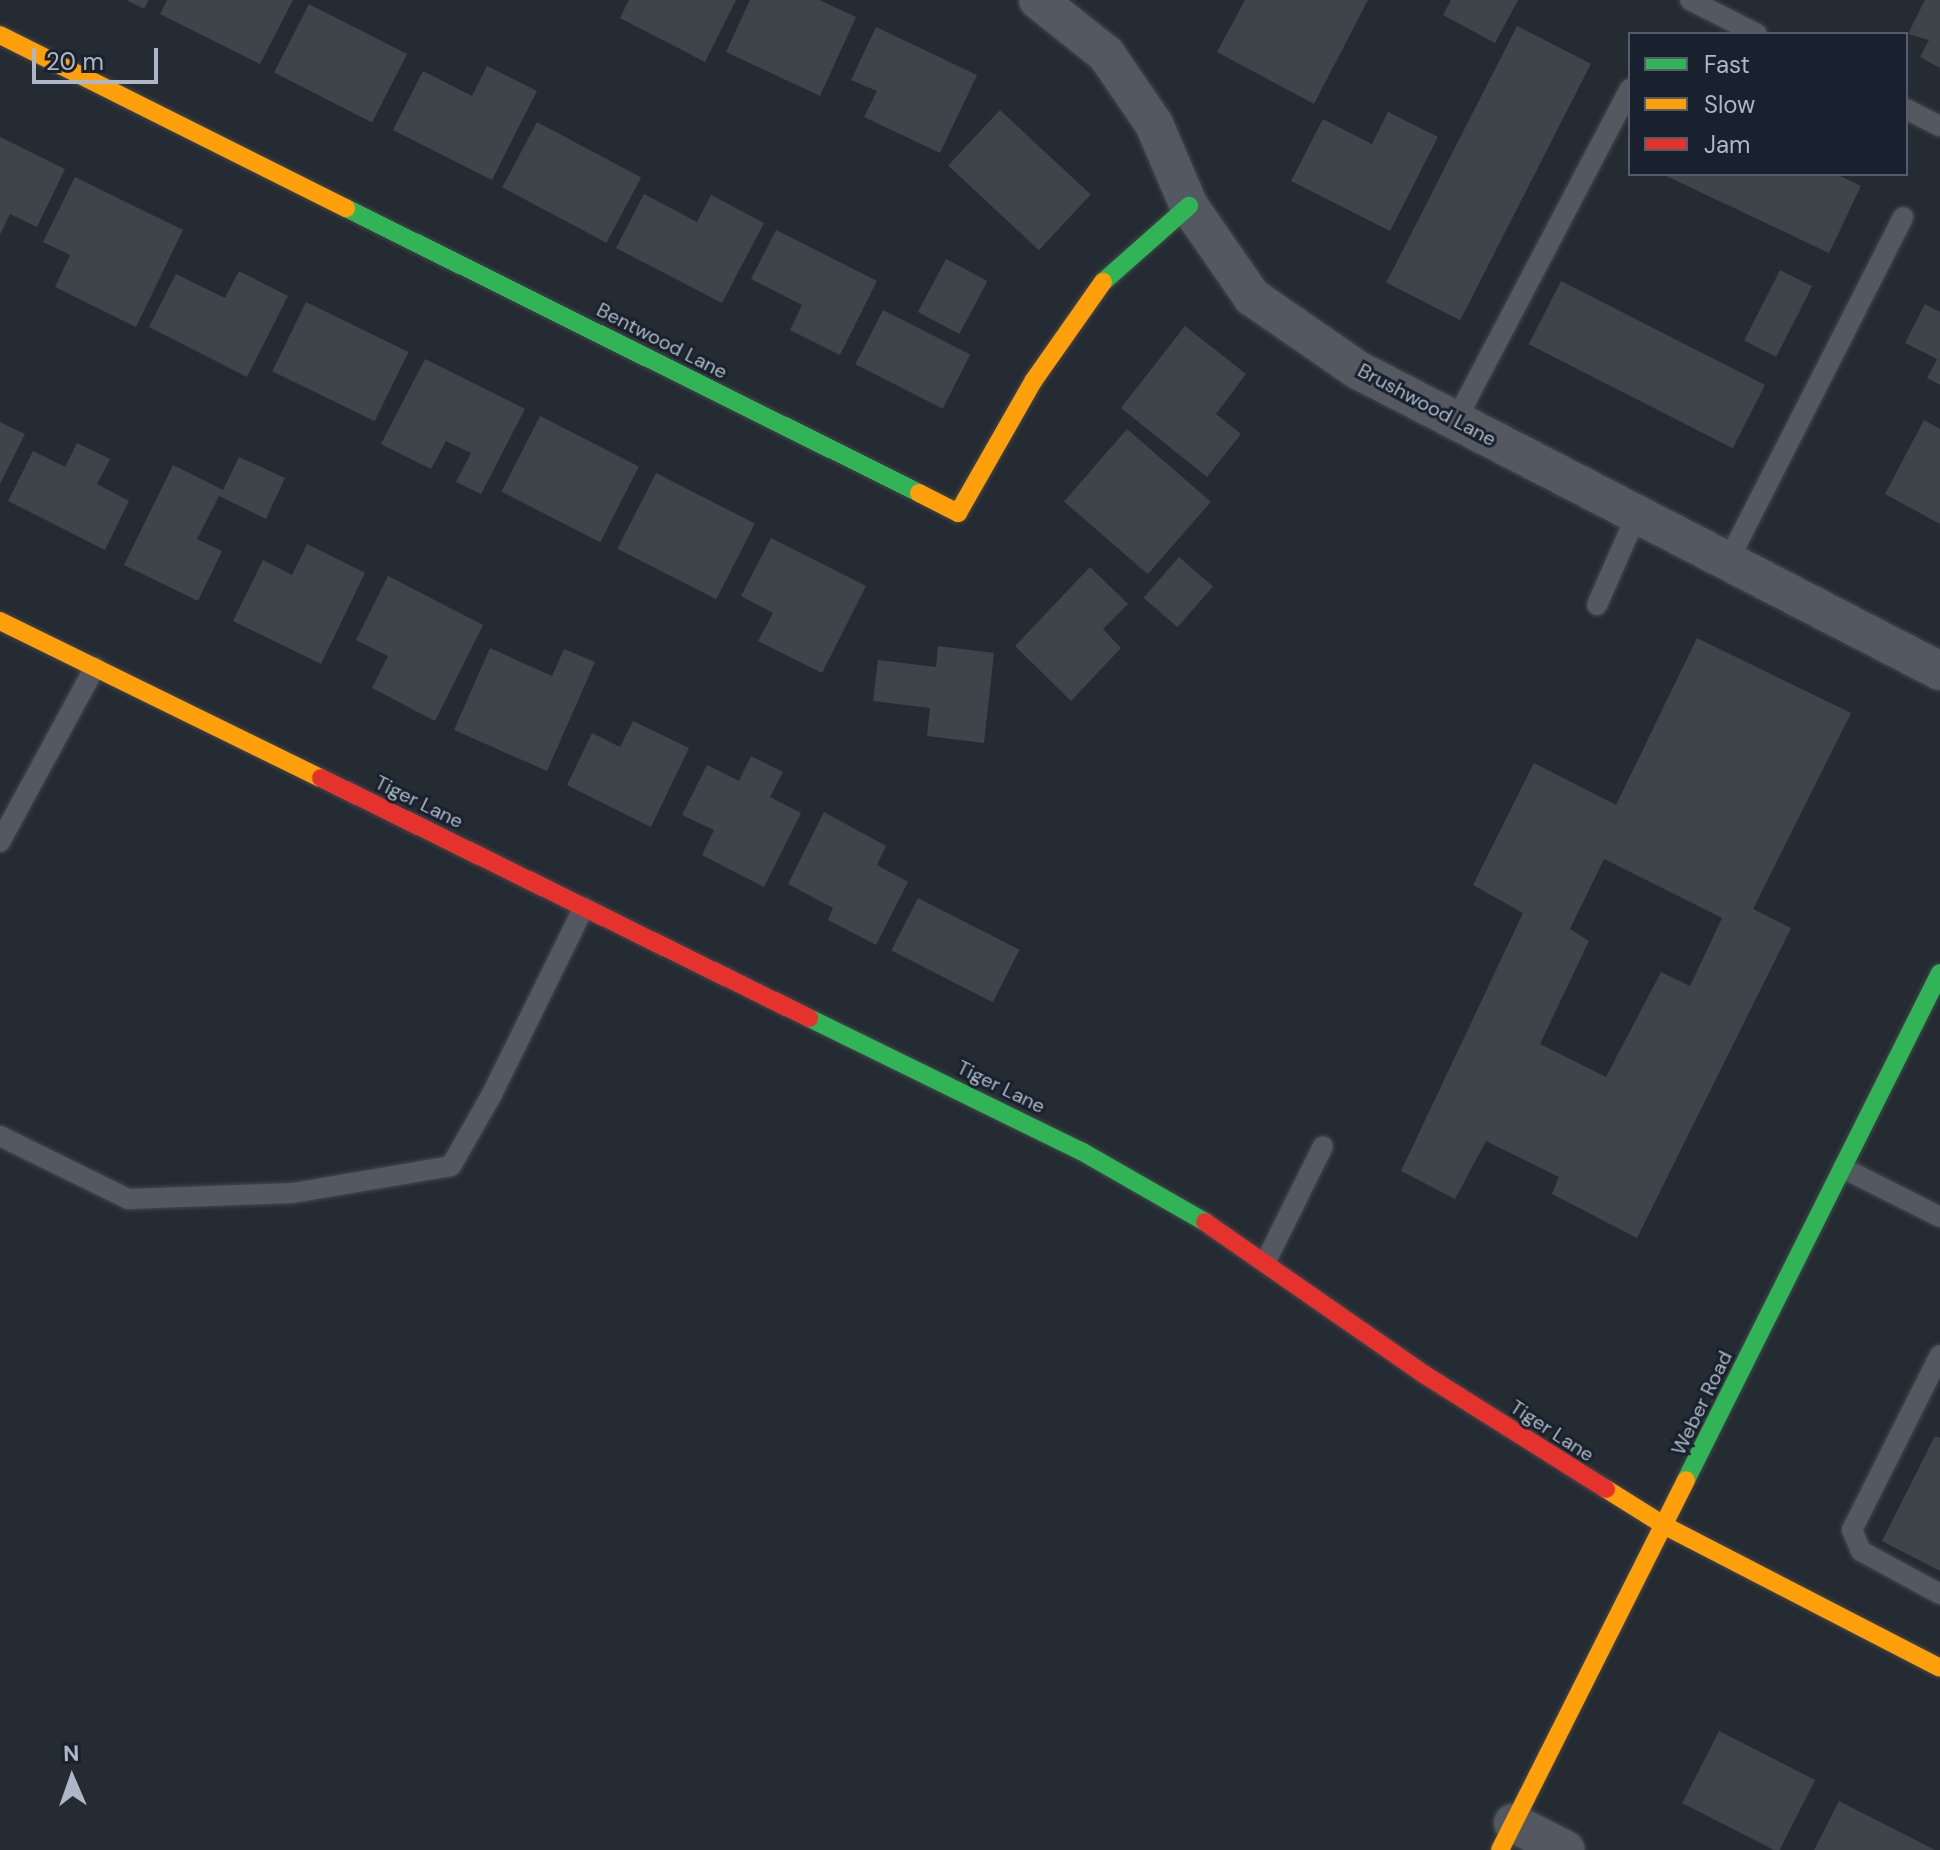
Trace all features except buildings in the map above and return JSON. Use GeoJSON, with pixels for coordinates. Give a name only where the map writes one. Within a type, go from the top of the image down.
{"type":"FeatureCollection","features":[{"type":"Feature","properties":{"kind":"street","name":"Brushwood Lane"},"geometry":{"type":"LineString","coordinates":[[1038,0],[1106,54],[1154,124],[1189,206],[1252,297],[1358,370],[1940,671]]}},
{"type":"Feature","properties":{"kind":"street","name":"Bentwood Lane"},"geometry":{"type":"LineString","coordinates":[[0,35],[958,513],[1034,380],[1102,283],[1189,206]]}},
{"type":"Feature","properties":{"kind":"street","name":"Tiger Lane"},"geometry":{"type":"LineString","coordinates":[[0,621],[1081,1151],[1266,1261],[1425,1375],[1665,1526],[1940,1668]]}},
{"type":"Feature","properties":{"kind":"street","name":"Weber Road"},"geometry":{"type":"LineString","coordinates":[[1506,1837],[1665,1526],[1940,973]]}},
{"type":"Feature","properties":{"kind":"street"},"geometry":{"type":"LineString","coordinates":[[1506,1837],[1566,1850]]}},
{"type":"Feature","properties":{"kind":"lane"},"geometry":{"type":"LineString","coordinates":[[1690,0],[1753,32]]}},
{"type":"Feature","properties":{"kind":"lane"},"geometry":{"type":"LineString","coordinates":[[1456,420],[1628,93]]}},
{"type":"Feature","properties":{"kind":"lane"},"geometry":{"type":"LineString","coordinates":[[1908,110],[1940,126]]}},
{"type":"Feature","properties":{"kind":"lane"},"geometry":{"type":"LineString","coordinates":[[1728,561],[1903,217]]}},
{"type":"Feature","properties":{"kind":"lane"},"geometry":{"type":"LineString","coordinates":[[1597,605],[1637,514]]}},
{"type":"Feature","properties":{"kind":"lane"},"geometry":{"type":"LineString","coordinates":[[0,842],[95,667]]}},
{"type":"Feature","properties":{"kind":"lane"},"geometry":{"type":"LineString","coordinates":[[0,1136],[128,1199],[293,1193],[451,1166],[492,1094],[584,907]]}},
{"type":"Feature","properties":{"kind":"lane"},"geometry":{"type":"LineString","coordinates":[[1266,1261],[1323,1146]]}},
{"type":"Feature","properties":{"kind":"lane"},"geometry":{"type":"LineString","coordinates":[[1843,1168],[1940,1217]]}},
{"type":"Feature","properties":{"kind":"lane"},"geometry":{"type":"LineString","coordinates":[[1940,1355],[1852,1530],[1861,1551],[1940,1594]]}},
{"type":"Feature","properties":{"kind":"traffic: fast"},"geometry":{"type":"LineString","coordinates":[[1103,282],[1189,206]]}},
{"type":"Feature","properties":{"kind":"traffic: fast"},"geometry":{"type":"LineString","coordinates":[[346,208],[919,493]]}},
{"type":"Feature","properties":{"kind":"traffic: fast"},"geometry":{"type":"LineString","coordinates":[[1686,1480],[1940,973]]}},
{"type":"Feature","properties":{"kind":"traffic: fast"},"geometry":{"type":"LineString","coordinates":[[809,1018],[1081,1151],[1205,1222]]}},
{"type":"Feature","properties":{"kind":"traffic: slow"},"geometry":{"type":"LineString","coordinates":[[0,35],[346,208]]}},
{"type":"Feature","properties":{"kind":"traffic: slow"},"geometry":{"type":"LineString","coordinates":[[919,493],[958,513],[1034,380],[1103,282]]}},
{"type":"Feature","properties":{"kind":"traffic: slow"},"geometry":{"type":"LineString","coordinates":[[0,621],[321,778]]}},
{"type":"Feature","properties":{"kind":"traffic: slow"},"geometry":{"type":"LineString","coordinates":[[1500,1850],[1686,1480]]}},
{"type":"Feature","properties":{"kind":"traffic: slow"},"geometry":{"type":"LineString","coordinates":[[1606,1489],[1665,1526],[1940,1668]]}},
{"type":"Feature","properties":{"kind":"traffic: jam"},"geometry":{"type":"LineString","coordinates":[[321,778],[809,1018]]}},
{"type":"Feature","properties":{"kind":"traffic: jam"},"geometry":{"type":"LineString","coordinates":[[1205,1222],[1425,1375],[1606,1489]]}}]}
